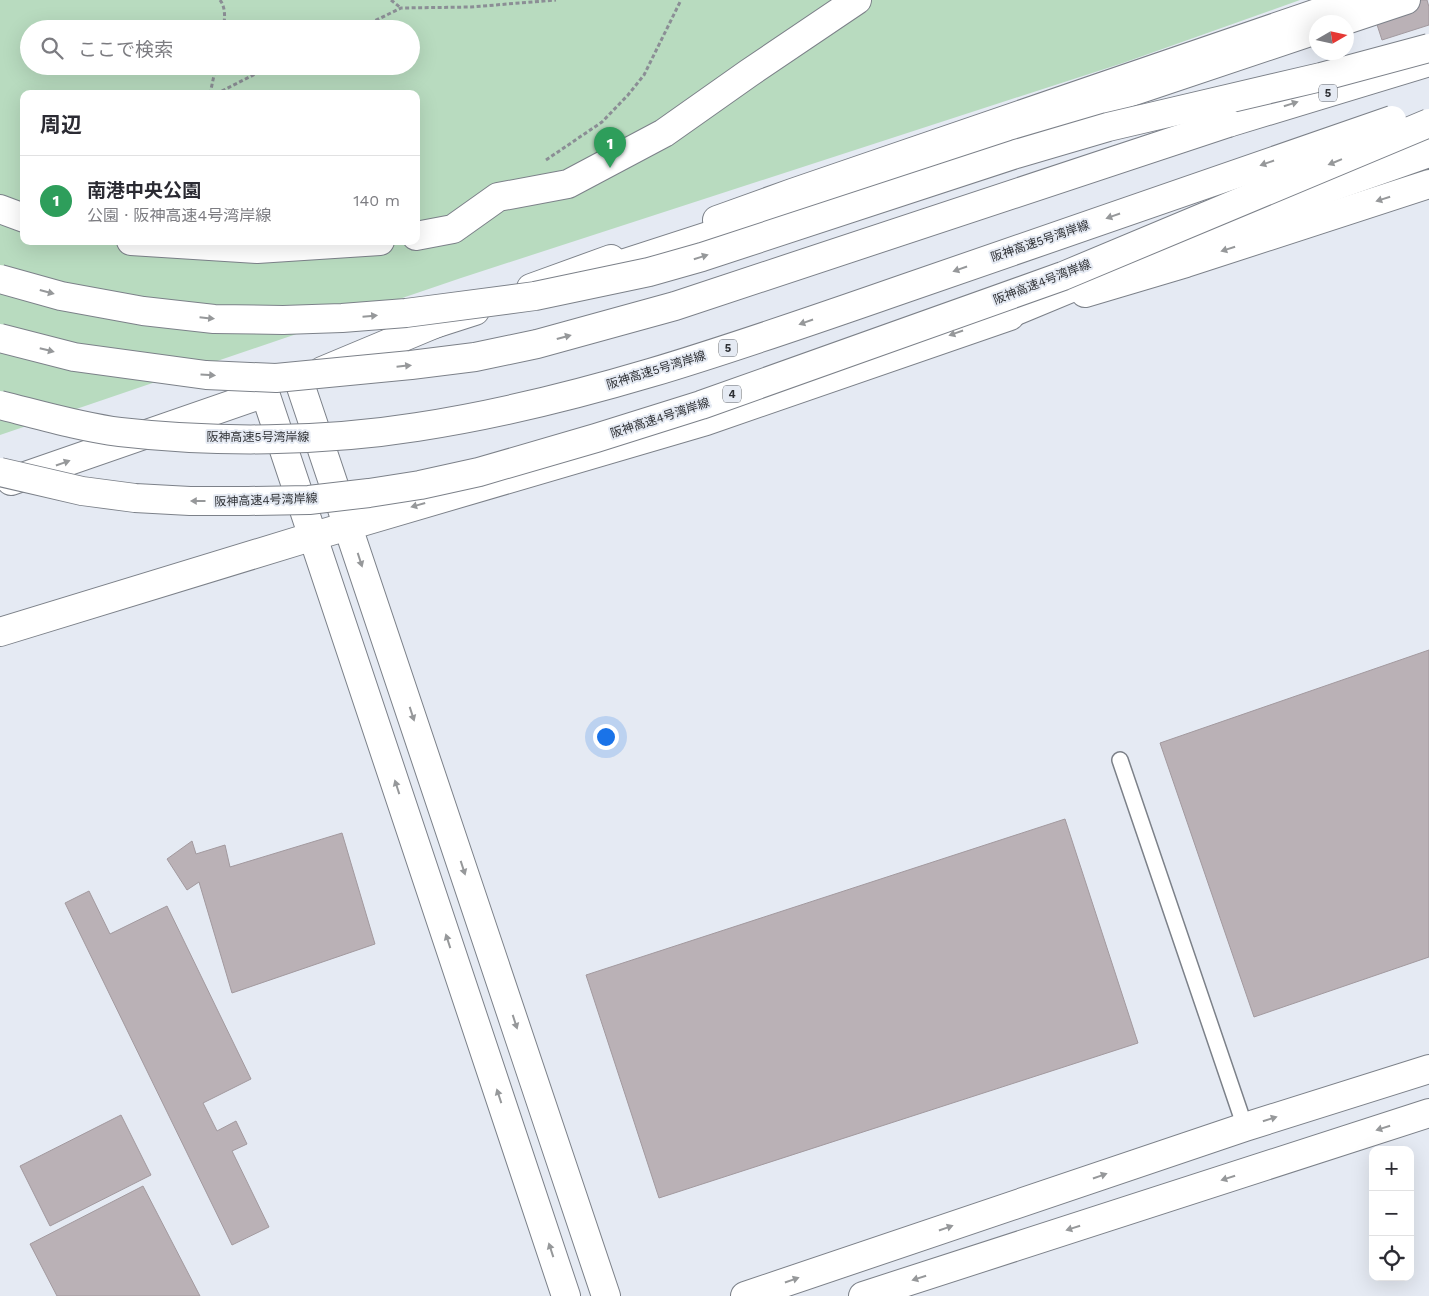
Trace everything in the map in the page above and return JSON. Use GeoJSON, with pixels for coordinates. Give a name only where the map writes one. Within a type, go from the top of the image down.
{"type":"FeatureCollection","features":[{"type":"Feature","properties":{"kind":"main road"},"geometry":{"type":"LineString","coordinates":[[420,235],[453,229],[498,196],[568,184],[664,133],[857,0]]}},
{"type":"Feature","properties":{"kind":"main road"},"geometry":{"type":"LineString","coordinates":[[0,484],[265,394],[422,328],[792,193],[1355,0]]}},
{"type":"Feature","properties":{"kind":"main road"},"geometry":{"type":"LineString","coordinates":[[1354,17],[1406,0]]}},
{"type":"Feature","properties":{"kind":"main road"},"geometry":{"type":"LineString","coordinates":[[422,328],[801,206],[988,140],[1309,32]]}},
{"type":"Feature","properties":{"kind":"main road"},"geometry":{"type":"LineString","coordinates":[[0,279],[62,296],[143,311],[214,319],[283,320],[342,318],[406,313],[535,296],[639,275],[693,260],[1016,154],[1108,127],[1321,77],[1429,48]]}},
{"type":"Feature","properties":{"kind":"main road","name":"5"},"geometry":{"type":"LineString","coordinates":[[0,338],[74,357],[206,375],[276,378],[411,365],[475,356],[537,344],[675,306],[1228,123],[1429,62]]}},
{"type":"Feature","properties":{"kind":"main road","name":"阪神高速5号湾岸線"},"geometry":{"type":"LineString","coordinates":[[0,405],[118,432],[194,438],[275,439],[346,436],[487,415],[569,395],[758,339],[1429,107]]}},
{"type":"Feature","properties":{"kind":"main road","name":"阪神高速4号湾岸線"},"geometry":{"type":"LineString","coordinates":[[0,472],[82,491],[135,498],[190,501],[248,501],[309,500],[369,493],[420,485],[479,472],[701,405],[1036,285],[1429,123]]}},
{"type":"Feature","properties":{"kind":"main road"},"geometry":{"type":"LineString","coordinates":[[987,323],[1146,257],[1303,197],[1429,153]]}},
{"type":"Feature","properties":{"kind":"main road"},"geometry":{"type":"LineString","coordinates":[[0,632],[349,525],[706,421],[987,323],[1186,263],[1429,184]]}},
{"type":"Feature","properties":{"kind":"main road"},"geometry":{"type":"LineString","coordinates":[[0,209],[20,216]]}},
{"type":"Feature","properties":{"kind":"main road"},"geometry":{"type":"LineString","coordinates":[[194,245],[257,249],[318,245]]}},
{"type":"Feature","properties":{"kind":"main road"},"geometry":{"type":"LineString","coordinates":[[299,381],[349,525],[606,1296]]}},
{"type":"Feature","properties":{"kind":"main road"},"geometry":{"type":"LineString","coordinates":[[265,394],[314,536],[566,1296]]}},
{"type":"Feature","properties":{"kind":"main road"},"geometry":{"type":"LineString","coordinates":[[746,1296],[1245,1127],[1429,1069]]}},
{"type":"Feature","properties":{"kind":"main road"},"geometry":{"type":"LineString","coordinates":[[863,1296],[1429,1113]]}},
{"type":"Feature","properties":{"kind":"lane"},"geometry":{"type":"LineString","coordinates":[[1120,760],[1245,1127]]}},
{"type":"Feature","properties":{"kind":"path"},"geometry":{"type":"LineString","coordinates":[[220,0],[224,5]]}},
{"type":"Feature","properties":{"kind":"path"},"geometry":{"type":"LineString","coordinates":[[224,20],[226,0]]}},
{"type":"Feature","properties":{"kind":"path"},"geometry":{"type":"LineString","coordinates":[[391,0],[401,8]]}},
{"type":"Feature","properties":{"kind":"path"},"geometry":{"type":"LineString","coordinates":[[376,20],[401,8],[471,7],[556,0]]}},
{"type":"Feature","properties":{"kind":"path"},"geometry":{"type":"LineString","coordinates":[[540,164],[602,122],[628,96],[644,75],[681,0]]}},
{"type":"Feature","properties":{"kind":"path"},"geometry":{"type":"LineString","coordinates":[[211,90],[214,75]]}},
{"type":"Feature","properties":{"kind":"path"},"geometry":{"type":"LineString","coordinates":[[224,90],[253,75]]}},
{"type":"Feature","properties":{"kind":"green space"},"geometry":{"type":"Polygon","coordinates":[[[0,0],[1300,0],[1123,63],[461,278],[0,435],[0,0]]]}},
{"type":"Feature","properties":{"kind":"building"},"geometry":{"type":"Polygon","coordinates":[[[1369,0],[1427,0],[1429,25],[1382,40],[1369,0]]]}},
{"type":"Feature","properties":{"kind":"building"},"geometry":{"type":"Polygon","coordinates":[[[1429,650],[1429,957],[1254,1017],[1160,743],[1429,650]]]}},
{"type":"Feature","properties":{"kind":"building"},"geometry":{"type":"Polygon","coordinates":[[[1065,819],[1138,1043],[659,1198],[586,975],[1065,819]]]}},
{"type":"Feature","properties":{"kind":"building"},"geometry":{"type":"Polygon","coordinates":[[[342,833],[375,944],[232,993],[199,882],[187,890],[167,859],[192,841],[196,854],[225,845],[230,867],[342,833]]]}},
{"type":"Feature","properties":{"kind":"building"},"geometry":{"type":"Polygon","coordinates":[[[89,891],[110,934],[167,906],[251,1079],[203,1103],[217,1131],[236,1121],[247,1144],[232,1151],[269,1227],[232,1245],[65,903],[89,891]]]}},
{"type":"Feature","properties":{"kind":"building"},"geometry":{"type":"Polygon","coordinates":[[[121,1115],[151,1175],[50,1226],[20,1166],[121,1115]]]}},
{"type":"Feature","properties":{"kind":"building"},"geometry":{"type":"Polygon","coordinates":[[[143,1186],[200,1296],[57,1296],[30,1244],[143,1186]]]}},
{"type":"Feature","properties":{"kind":"place","name":"南港中央公園"},"geometry":{"type":"Point","coordinates":[610,168]}}]}
